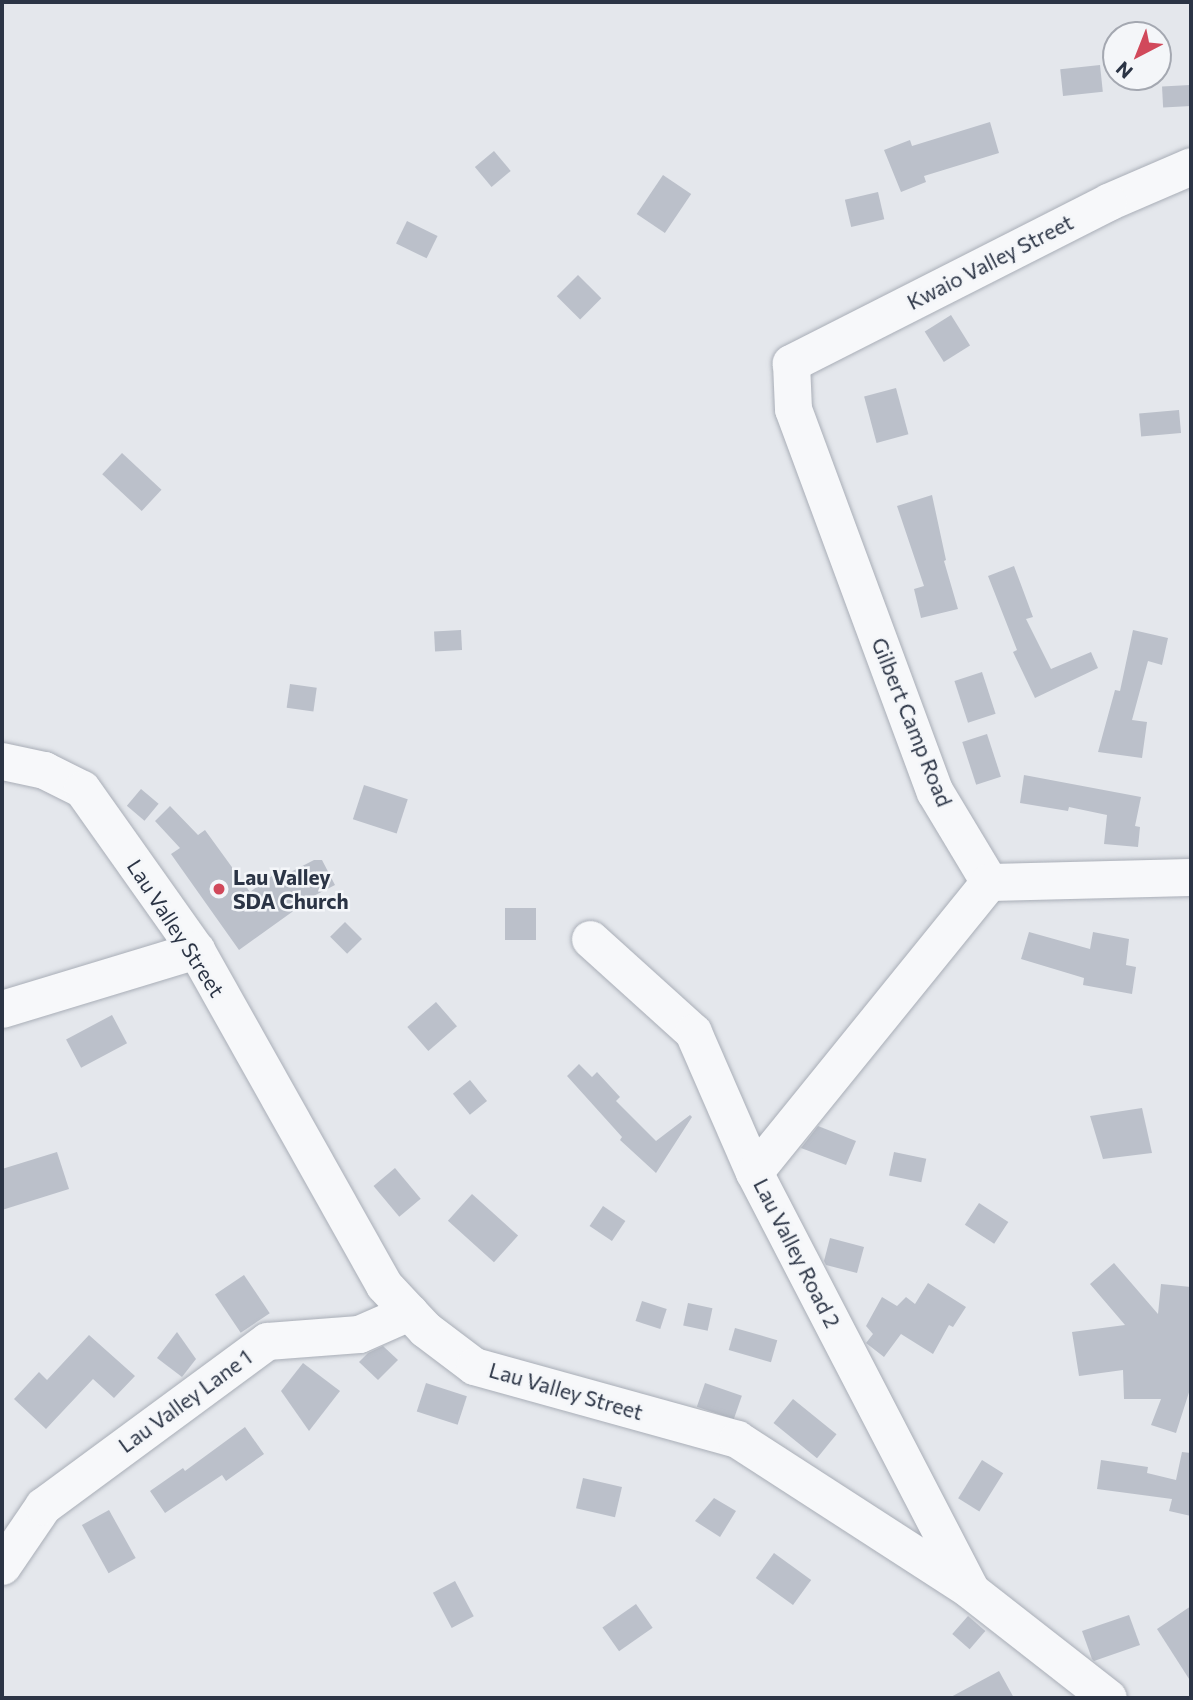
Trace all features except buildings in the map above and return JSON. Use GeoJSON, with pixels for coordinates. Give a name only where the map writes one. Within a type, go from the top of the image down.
{"type":"FeatureCollection","features":[{"type":"Feature","properties":{"kind":"street","name":"Kwaio Valley Street"},"geometry":{"type":"LineString","coordinates":[[791,363],[1108,202],[1191,166]]}},
{"type":"Feature","properties":{"kind":"street","name":"Gilbert Camp Road"},"geometry":{"type":"LineString","coordinates":[[791,363],[793,409],[935,792],[989,882]]}},
{"type":"Feature","properties":{"kind":"street","name":"Lau Valley Street"},"geometry":{"type":"LineString","coordinates":[[2,761],[44,771],[82,789],[196,950],[384,1285],[425,1329],[474,1366],[737,1439],[970,1590],[1108,1698]]}},
{"type":"Feature","properties":{"kind":"street"},"geometry":{"type":"LineString","coordinates":[[989,882],[1191,877]]}},
{"type":"Feature","properties":{"kind":"street","name":"Lau Valley Road 2"},"geometry":{"type":"LineString","coordinates":[[970,1590],[754,1172],[989,882]]}},
{"type":"Feature","properties":{"kind":"street"},"geometry":{"type":"LineString","coordinates":[[590,939],[693,1032],[754,1172]]}},
{"type":"Feature","properties":{"kind":"street"},"geometry":{"type":"LineString","coordinates":[[2,1009],[196,950]]}},
{"type":"Feature","properties":{"kind":"street","name":"Lau Valley Lane 1"},"geometry":{"type":"LineString","coordinates":[[2,1566],[43,1506],[267,1340],[359,1334],[409,1312]]}},
{"type":"Feature","properties":{"kind":"place","name":"Lau Valley SDA Church"},"geometry":{"type":"Point","coordinates":[219,889]}}]}
